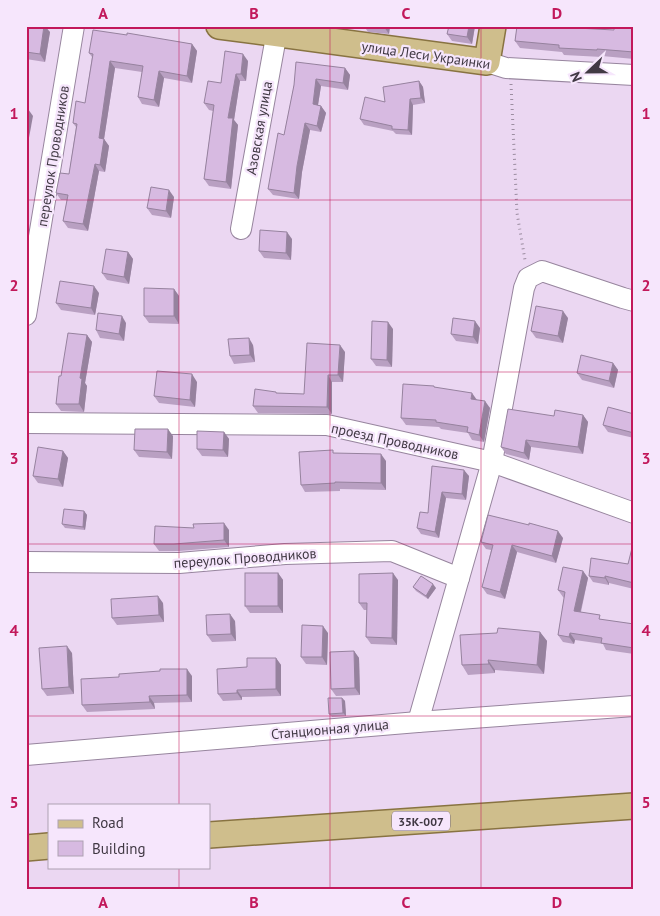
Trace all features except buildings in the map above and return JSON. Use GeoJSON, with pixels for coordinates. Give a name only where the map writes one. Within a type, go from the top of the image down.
{"type":"FeatureCollection","features":[{"type":"Feature","properties":{"kind":"main road","name":"улица Леси Украинки"},"geometry":{"type":"LineString","coordinates":[[220,26],[277,30],[498,65]]}},
{"type":"Feature","properties":{"kind":"main road"},"geometry":{"type":"LineString","coordinates":[[493,26],[498,65]]}},
{"type":"Feature","properties":{"kind":"main road","name":"35К-007"},"geometry":{"type":"LineString","coordinates":[[210,836],[634,806]]}},
{"type":"Feature","properties":{"kind":"main road"},"geometry":{"type":"LineString","coordinates":[[26,848],[48,846]]}},
{"type":"Feature","properties":{"kind":"street","name":"переулок Проводников"},"geometry":{"type":"LineString","coordinates":[[26,315],[74,26]]}},
{"type":"Feature","properties":{"kind":"street","name":"Азовская улица"},"geometry":{"type":"LineString","coordinates":[[241,229],[277,30]]}},
{"type":"Feature","properties":{"kind":"street","name":"улица Леси Украинки"},"geometry":{"type":"LineString","coordinates":[[498,65],[634,75]]}},
{"type":"Feature","properties":{"kind":"street"},"geometry":{"type":"LineString","coordinates":[[418,722],[492,462],[527,269],[542,271],[634,301]]}},
{"type":"Feature","properties":{"kind":"street","name":"проезд Проводников"},"geometry":{"type":"LineString","coordinates":[[26,423],[327,425],[492,462],[634,513]]}},
{"type":"Feature","properties":{"kind":"street","name":"переулок Проводников"},"geometry":{"type":"LineString","coordinates":[[26,562],[179,563],[286,554],[392,551],[459,578]]}},
{"type":"Feature","properties":{"kind":"street","name":"Станционная улица"},"geometry":{"type":"LineString","coordinates":[[26,755],[634,706]]}},
{"type":"Feature","properties":{"kind":"path"},"geometry":{"type":"LineString","coordinates":[[498,65],[513,119],[517,213],[527,269]]}}]}
